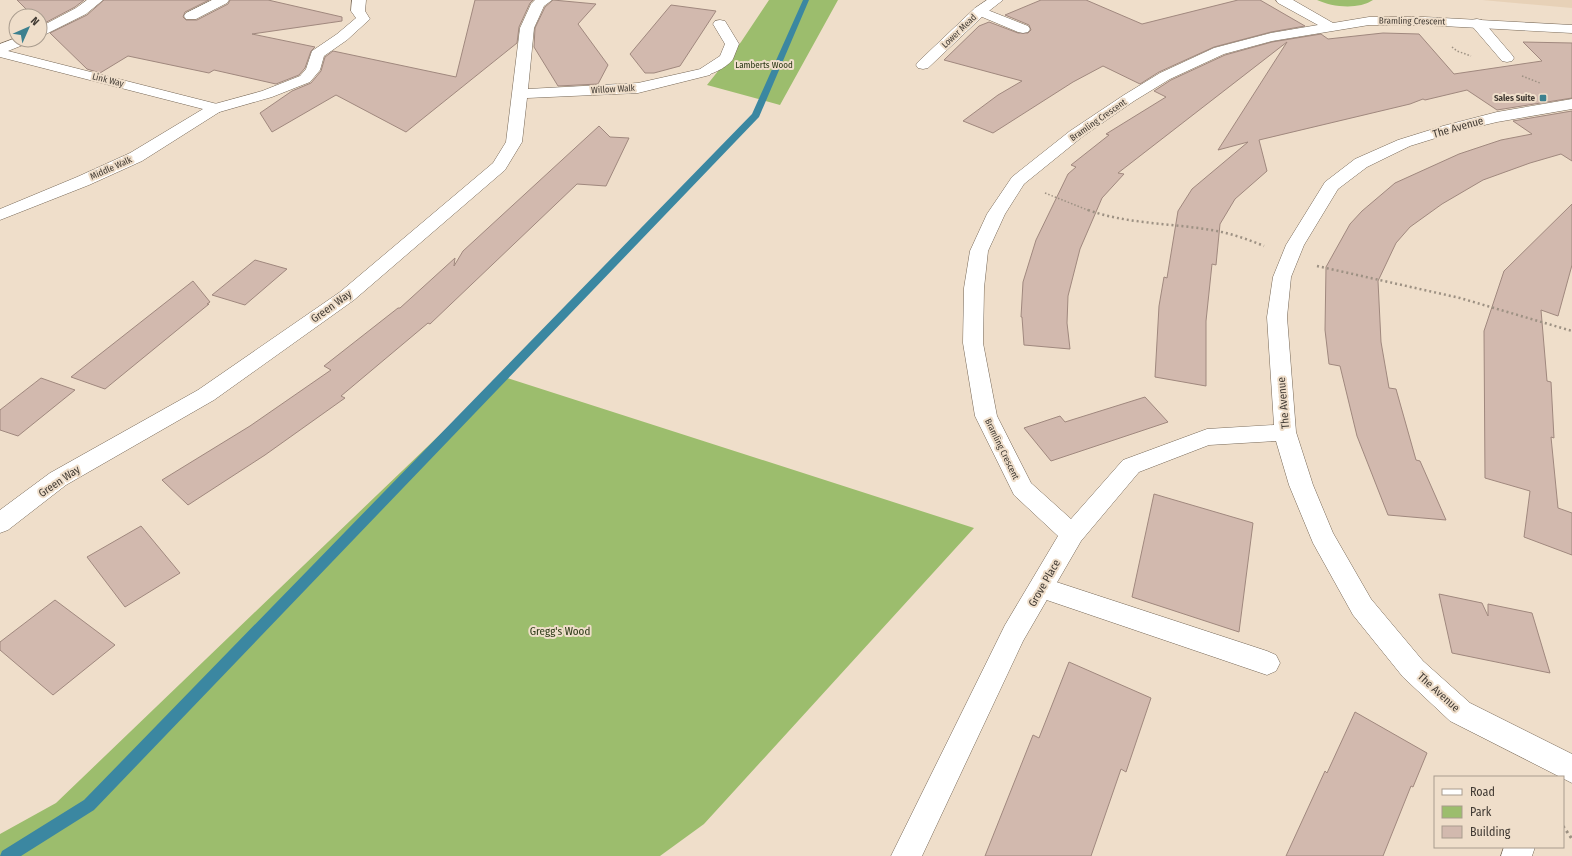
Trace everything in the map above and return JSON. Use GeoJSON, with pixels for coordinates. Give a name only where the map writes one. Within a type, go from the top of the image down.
{"type":"FeatureCollection","features":[{"type":"Feature","properties":{"kind":"street"},"geometry":{"type":"LineString","coordinates":[[48,29],[81,11],[96,0]]}},
{"type":"Feature","properties":{"kind":"street"},"geometry":{"type":"LineString","coordinates":[[191,16],[222,0]]}},
{"type":"Feature","properties":{"kind":"street"},"geometry":{"type":"LineString","coordinates":[[216,108],[267,94],[305,79],[313,70],[317,54],[348,32],[363,19],[358,12],[359,0]]}},
{"type":"Feature","properties":{"kind":"street","name":"Green Way"},"geometry":{"type":"LineString","coordinates":[[0,523],[58,479],[206,394],[347,296],[499,166],[514,142],[527,28],[538,4],[545,0]]}},
{"type":"Feature","properties":{"kind":"street","name":"Lower Mead"},"geometry":{"type":"LineString","coordinates":[[923,65],[980,11],[996,0]]}},
{"type":"Feature","properties":{"kind":"street"},"geometry":{"type":"LineString","coordinates":[[1283,0],[1329,26]]}},
{"type":"Feature","properties":{"kind":"street"},"geometry":{"type":"LineString","coordinates":[[980,11],[1023,29]]}},
{"type":"Feature","properties":{"kind":"street","name":"Bramling Crescent"},"geometry":{"type":"LineString","coordinates":[[1072,534],[1022,489],[986,416],[973,343],[974,288],[979,251],[996,214],[1018,181],[1103,115],[1165,76],[1219,51],[1271,37],[1329,26],[1369,21],[1478,23],[1572,29]]}},
{"type":"Feature","properties":{"kind":"street"},"geometry":{"type":"LineString","coordinates":[[1478,23],[1507,58]]}},
{"type":"Feature","properties":{"kind":"street","name":"Willow Walk"},"geometry":{"type":"LineString","coordinates":[[520,94],[638,88],[705,72],[726,58],[732,44],[720,24]]}},
{"type":"Feature","properties":{"kind":"street","name":"Link Way"},"geometry":{"type":"LineString","coordinates":[[0,52],[216,108]]}},
{"type":"Feature","properties":{"kind":"street","name":"The Avenue"},"geometry":{"type":"LineString","coordinates":[[1569,770],[1460,712],[1413,668],[1362,608],[1322,536],[1301,485],[1285,432],[1277,317],[1282,276],[1295,244],[1331,186],[1361,163],[1404,143],[1449,129],[1497,117],[1572,104]]}},
{"type":"Feature","properties":{"kind":"street","name":"Middle Walk"},"geometry":{"type":"LineString","coordinates":[[0,215],[83,181],[136,157],[216,108]]}},
{"type":"Feature","properties":{"kind":"street","name":"Grove Place"},"geometry":{"type":"LineString","coordinates":[[906,856],[1014,633],[1072,534],[1131,466],[1207,437],[1285,432]]}},
{"type":"Feature","properties":{"kind":"street"},"geometry":{"type":"LineString","coordinates":[[1041,588],[1267,663]]}},
{"type":"Feature","properties":{"kind":"path"},"geometry":{"type":"LineString","coordinates":[[1018,181],[1081,209],[1119,219],[1206,228],[1255,242]]}},
{"type":"Feature","properties":{"kind":"path"},"geometry":{"type":"LineString","coordinates":[[1333,271],[1460,298],[1572,331]]}},
{"type":"Feature","properties":{"kind":"path"},"geometry":{"type":"LineString","coordinates":[[1564,827],[1572,839]]}},
{"type":"Feature","properties":{"kind":"shaded area"},"geometry":{"type":"Polygon","coordinates":[[[1482,0],[1572,0],[1572,8],[1482,0]]]}},
{"type":"Feature","properties":{"kind":"green space","name":"Lamberts Wood"},"geometry":{"type":"Polygon","coordinates":[[[769,0],[838,0],[780,105],[707,85],[741,42],[769,0]]]}},
{"type":"Feature","properties":{"kind":"green space"},"geometry":{"type":"Polygon","coordinates":[[[1317,0],[1373,0],[1360,5],[1337,6],[1317,0]]]}},
{"type":"Feature","properties":{"kind":"green space","name":"Gregg's Wood"},"geometry":{"type":"Polygon","coordinates":[[[501,376],[974,528],[704,824],[660,856],[0,856],[0,834],[56,803],[501,376]]]}},
{"type":"Feature","properties":{"kind":"building"},"geometry":{"type":"Polygon","coordinates":[[[17,0],[84,0],[75,7],[48,21],[48,8],[25,8],[17,0]]]}},
{"type":"Feature","properties":{"kind":"building"},"geometry":{"type":"Polygon","coordinates":[[[104,0],[209,0],[185,12],[183,17],[186,20],[197,20],[228,4],[230,0],[268,0],[342,17],[342,21],[252,34],[315,47],[311,51],[305,68],[299,75],[276,84],[214,70],[209,73],[128,56],[100,73],[87,69],[50,33],[87,15],[104,0]]]}},
{"type":"Feature","properties":{"kind":"building"},"geometry":{"type":"Polygon","coordinates":[[[475,0],[533,0],[530,3],[519,27],[517,43],[406,132],[336,95],[272,132],[260,113],[292,91],[311,83],[321,71],[325,57],[333,51],[456,77],[475,0]]]}},
{"type":"Feature","properties":{"kind":"building"},"geometry":{"type":"Polygon","coordinates":[[[553,0],[596,4],[578,24],[608,65],[598,84],[558,86],[534,47],[535,28],[545,7],[553,0]]]}},
{"type":"Feature","properties":{"kind":"building"},"geometry":{"type":"Polygon","coordinates":[[[1041,0],[1086,0],[1142,24],[1238,0],[1260,0],[1305,26],[1271,32],[1214,47],[1159,72],[1140,84],[1103,66],[1073,82],[993,133],[963,121],[998,95],[1022,81],[944,60],[979,26],[989,22],[1018,33],[1028,33],[1031,30],[1029,25],[1005,15],[1041,0]]]}},
{"type":"Feature","properties":{"kind":"building"},"geometry":{"type":"Polygon","coordinates":[[[671,5],[716,11],[680,66],[654,73],[645,73],[630,54],[671,5]]]}},
{"type":"Feature","properties":{"kind":"building"},"geometry":{"type":"Polygon","coordinates":[[[1383,33],[1419,34],[1454,74],[1542,61],[1523,42],[1572,43],[1572,98],[1497,110],[1467,90],[1425,100],[1423,99],[1410,104],[1259,140],[1267,171],[1235,199],[1220,224],[1216,265],[1212,264],[1206,321],[1206,386],[1155,377],[1159,306],[1164,277],[1167,278],[1178,211],[1192,189],[1248,142],[1218,150],[1287,42],[1118,173],[1124,174],[1102,198],[1080,249],[1068,296],[1067,323],[1070,349],[1024,345],[1021,317],[1023,282],[1036,240],[1068,174],[1076,167],[1071,165],[1109,135],[1106,134],[1166,97],[1154,91],[1171,80],[1225,55],[1272,42],[1321,34],[1328,39],[1383,33]]]}},
{"type":"Feature","properties":{"kind":"building"},"geometry":{"type":"Polygon","coordinates":[[[1572,111],[1572,161],[1561,154],[1530,163],[1483,180],[1442,204],[1410,227],[1396,243],[1378,281],[1381,342],[1389,388],[1396,389],[1416,460],[1420,461],[1446,520],[1388,515],[1357,436],[1340,366],[1329,364],[1325,330],[1326,267],[1350,224],[1362,211],[1395,183],[1459,154],[1501,140],[1532,134],[1513,121],[1572,111]]]}},
{"type":"Feature","properties":{"kind":"building"},"geometry":{"type":"Polygon","coordinates":[[[599,126],[610,137],[629,138],[606,186],[577,184],[430,324],[428,323],[341,396],[345,398],[265,455],[188,505],[162,480],[250,426],[331,370],[324,366],[398,308],[400,308],[455,258],[454,266],[463,251],[599,126]]]}},
{"type":"Feature","properties":{"kind":"building"},"geometry":{"type":"Polygon","coordinates":[[[1572,204],[1572,265],[1558,316],[1541,310],[1547,381],[1551,382],[1554,438],[1551,437],[1558,508],[1572,513],[1572,555],[1524,537],[1530,491],[1485,478],[1484,331],[1504,271],[1572,204]]]}},
{"type":"Feature","properties":{"kind":"building"},"geometry":{"type":"Polygon","coordinates":[[[255,260],[287,269],[245,305],[212,295],[255,260]]]}},
{"type":"Feature","properties":{"kind":"building"},"geometry":{"type":"Polygon","coordinates":[[[193,281],[210,302],[207,304],[209,304],[105,389],[71,377],[193,281]]]}},
{"type":"Feature","properties":{"kind":"building"},"geometry":{"type":"Polygon","coordinates":[[[41,378],[75,390],[18,436],[0,430],[0,410],[41,378]]]}},
{"type":"Feature","properties":{"kind":"building"},"geometry":{"type":"Polygon","coordinates":[[[1145,397],[1168,422],[1051,461],[1024,428],[1060,416],[1065,422],[1145,397]]]}},
{"type":"Feature","properties":{"kind":"building"},"geometry":{"type":"Polygon","coordinates":[[[1154,494],[1253,523],[1239,632],[1132,597],[1154,494]]]}},
{"type":"Feature","properties":{"kind":"building"},"geometry":{"type":"Polygon","coordinates":[[[141,526],[180,573],[125,607],[87,557],[141,526]]]}},
{"type":"Feature","properties":{"kind":"building"},"geometry":{"type":"Polygon","coordinates":[[[1439,594],[1482,603],[1488,616],[1488,604],[1532,613],[1550,673],[1452,653],[1439,594]]]}},
{"type":"Feature","properties":{"kind":"building"},"geometry":{"type":"Polygon","coordinates":[[[55,600],[115,645],[53,695],[0,650],[0,642],[55,600]]]}},
{"type":"Feature","properties":{"kind":"building"},"geometry":{"type":"Polygon","coordinates":[[[1069,662],[1151,698],[1126,772],[1121,769],[1091,856],[985,856],[1033,735],[1039,738],[1069,662]]]}},
{"type":"Feature","properties":{"kind":"building"},"geometry":{"type":"Polygon","coordinates":[[[1355,712],[1427,753],[1413,787],[1411,786],[1383,856],[1286,856],[1325,771],[1327,773],[1355,712]]]}},
{"type":"Feature","properties":{"kind":"waterway"},"geometry":{"type":"LineString","coordinates":[[7,856],[89,805],[756,115],[806,0]]}},
{"type":"Feature","properties":{"kind":"place","name":"Sales Suite"},"geometry":{"type":"Point","coordinates":[1543,98]}}]}
